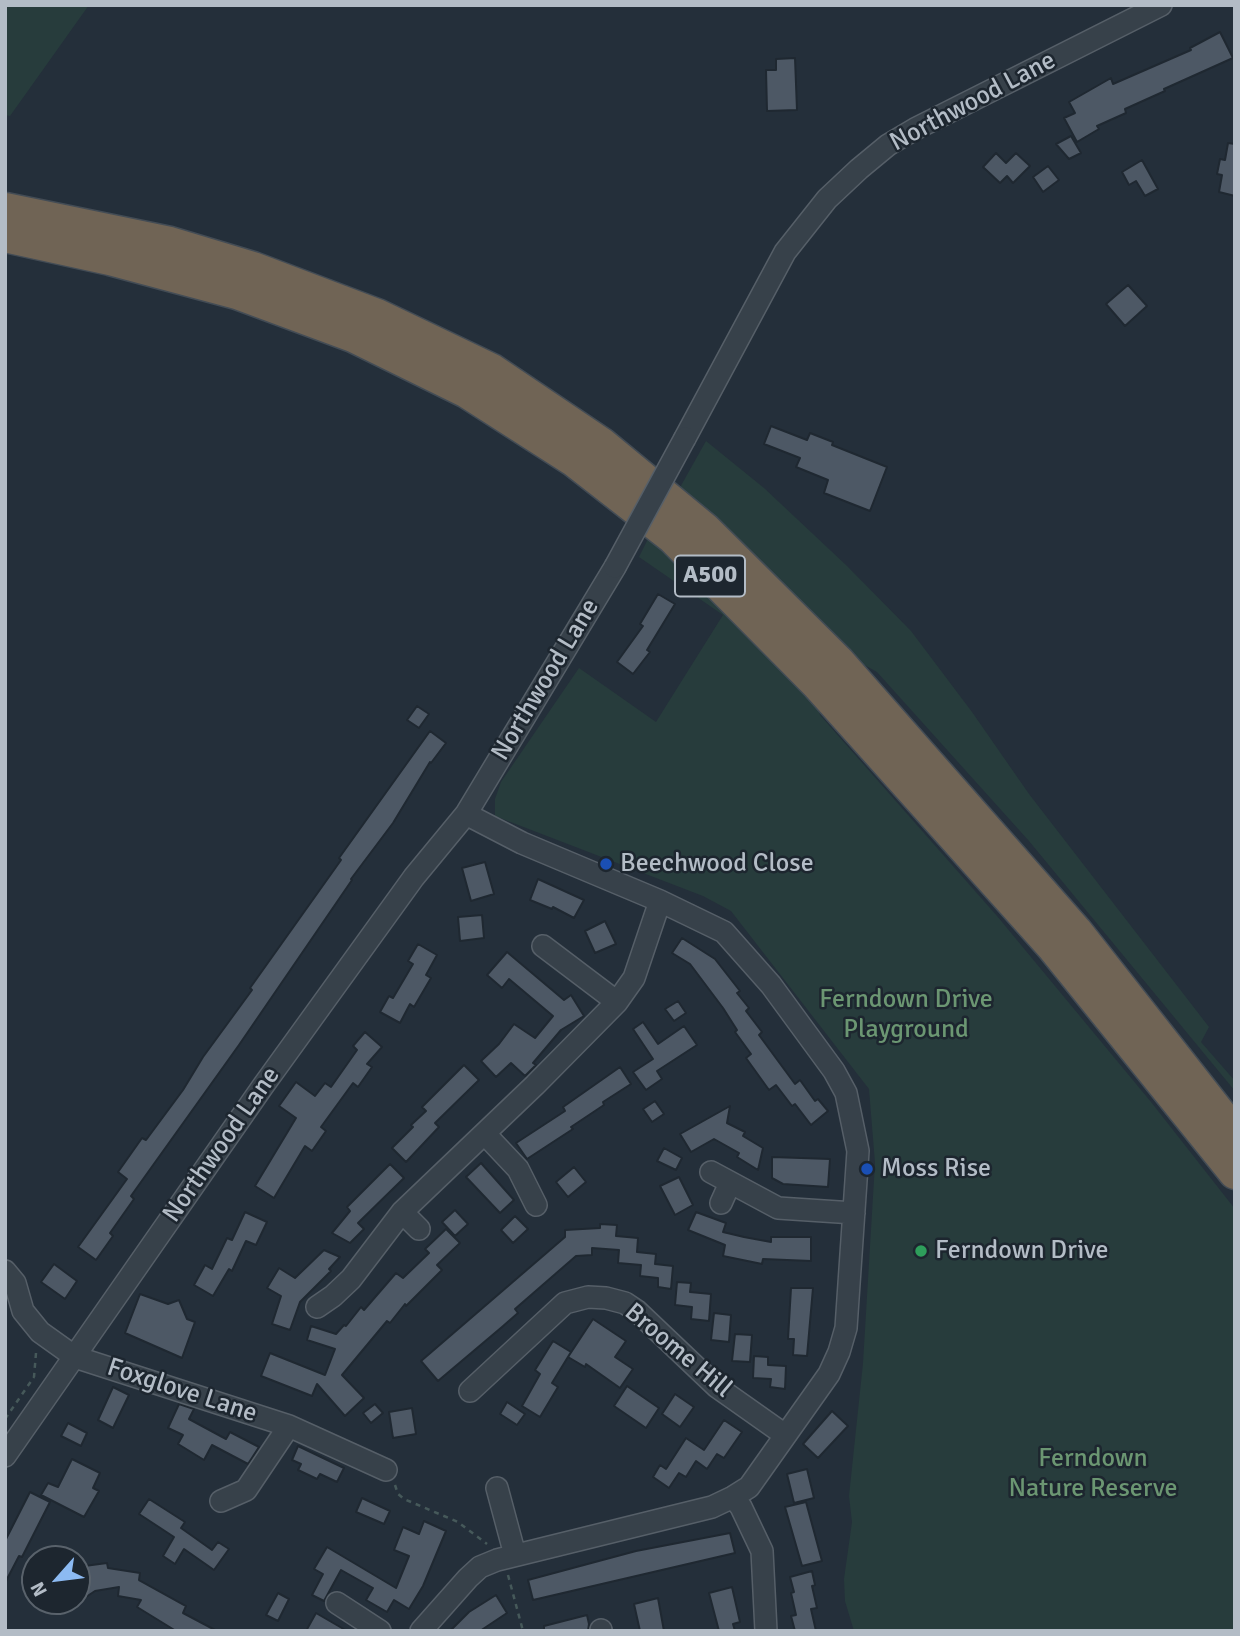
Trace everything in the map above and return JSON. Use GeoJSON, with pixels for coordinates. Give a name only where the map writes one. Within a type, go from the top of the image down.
{"type":"FeatureCollection","features":[{"type":"Feature","properties":{"kind":"highway","name":"A500"},"geometry":{"type":"LineString","coordinates":[[5,209],[170,243],[253,268],[377,315],[492,370],[602,444],[705,529],[839,662],[1076,931],[1235,1133]]}},
{"type":"Feature","properties":{"kind":"highway","name":"A500"},"geometry":{"type":"LineString","coordinates":[[5,236],[110,259],[237,293],[353,336],[467,392],[573,460],[673,538],[818,685],[1052,946],[1235,1174]]}},
{"type":"Feature","properties":{"kind":"street","name":"Northwood Lane"},"geometry":{"type":"LineString","coordinates":[[5,1456],[263,1086],[414,877],[467,814],[615,567],[785,252],[827,199],[888,145],[915,129],[1161,5]]}},
{"type":"Feature","properties":{"kind":"street"},"geometry":{"type":"LineString","coordinates":[[421,1631],[481,1567],[506,1557],[712,1507],[749,1487],[828,1374],[839,1352],[846,1328],[858,1151],[846,1094],[834,1071],[771,985],[724,932],[660,901],[522,843],[467,814]]}},
{"type":"Feature","properties":{"kind":"street"},"geometry":{"type":"LineString","coordinates":[[317,1307],[351,1279],[402,1212],[485,1134],[617,1002],[634,978],[660,901]]}},
{"type":"Feature","properties":{"kind":"street"},"geometry":{"type":"LineString","coordinates":[[543,946],[617,1002]]}},
{"type":"Feature","properties":{"kind":"street"},"geometry":{"type":"LineString","coordinates":[[485,1134],[518,1169],[536,1205]]}},
{"type":"Feature","properties":{"kind":"street"},"geometry":{"type":"LineString","coordinates":[[711,1172],[725,1193],[778,1208],[854,1213]]}},
{"type":"Feature","properties":{"kind":"street"},"geometry":{"type":"LineString","coordinates":[[402,1212],[419,1229]]}},
{"type":"Feature","properties":{"kind":"street","name":"Foxglove Lane"},"geometry":{"type":"LineString","coordinates":[[5,1271],[15,1283],[23,1311],[45,1336],[75,1357],[289,1426],[387,1470]]}},
{"type":"Feature","properties":{"kind":"street","name":"Broome Hill"},"geometry":{"type":"LineString","coordinates":[[470,1391],[565,1303],[587,1297],[606,1298],[625,1303],[637,1311],[717,1387],[785,1435]]}},
{"type":"Feature","properties":{"kind":"street","name":"Foxglove Lane"},"geometry":{"type":"LineString","coordinates":[[221,1501],[246,1490],[289,1426]]}},
{"type":"Feature","properties":{"kind":"street"},"geometry":{"type":"LineString","coordinates":[[497,1488],[506,1557]]}},
{"type":"Feature","properties":{"kind":"street"},"geometry":{"type":"LineString","coordinates":[[733,1497],[741,1507],[762,1550],[766,1631]]}},
{"type":"Feature","properties":{"kind":"street"},"geometry":{"type":"LineString","coordinates":[[337,1603],[380,1631]]}},
{"type":"Feature","properties":{"kind":"path"},"geometry":{"type":"LineString","coordinates":[[5,1419],[34,1377],[37,1344],[45,1336]]}},
{"type":"Feature","properties":{"kind":"path"},"geometry":{"type":"LineString","coordinates":[[34,1377],[52,1389]]}},
{"type":"Feature","properties":{"kind":"path"},"geometry":{"type":"LineString","coordinates":[[387,1470],[398,1494],[404,1499],[458,1522],[506,1557],[507,1572],[523,1631]]}},
{"type":"Feature","properties":{"kind":"green space"},"geometry":{"type":"Polygon","coordinates":[[[5,5],[89,5],[10,116],[5,115],[5,5]]]}},
{"type":"Feature","properties":{"kind":"green space"},"geometry":{"type":"Polygon","coordinates":[[[706,441],[764,488],[911,631],[1029,794],[1209,1027],[1201,1042],[1235,1081],[1235,1091],[1029,841],[877,672],[852,658],[732,533],[678,491],[706,441]]]}},
{"type":"Feature","properties":{"kind":"green space"},"geometry":{"type":"Polygon","coordinates":[[[650,535],[813,694],[820,715],[997,916],[1151,1102],[1235,1209],[1235,1631],[854,1631],[845,1601],[844,1579],[852,1522],[849,1496],[863,1363],[875,1163],[869,1089],[731,911],[703,896],[495,816],[495,799],[501,782],[579,668],[656,722],[723,615],[639,557],[650,535]]]}},
{"type":"Feature","properties":{"kind":"building"},"geometry":{"type":"Polygon","coordinates":[[[1220,32],[1233,58],[1125,109],[1126,113],[1097,126],[1099,129],[1077,142],[1064,118],[1075,113],[1069,102],[1111,78],[1113,84],[1191,50],[1190,48],[1220,32]]]}},
{"type":"Feature","properties":{"kind":"building"},"geometry":{"type":"Polygon","coordinates":[[[795,58],[797,110],[767,111],[766,70],[776,70],[776,59],[795,58]]]}},
{"type":"Feature","properties":{"kind":"building"},"geometry":{"type":"Polygon","coordinates":[[[1071,136],[1081,153],[1069,159],[1056,144],[1071,136]]]}},
{"type":"Feature","properties":{"kind":"building"},"geometry":{"type":"Polygon","coordinates":[[[1228,143],[1235,144],[1235,196],[1219,192],[1222,175],[1217,174],[1220,159],[1225,160],[1228,143]]]}},
{"type":"Feature","properties":{"kind":"building"},"geometry":{"type":"Polygon","coordinates":[[[996,153],[1006,163],[1016,153],[1030,166],[1013,183],[1007,176],[1000,183],[983,167],[996,153]]]}},
{"type":"Feature","properties":{"kind":"building"},"geometry":{"type":"Polygon","coordinates":[[[1142,160],[1158,189],[1145,196],[1136,181],[1129,185],[1122,172],[1142,160]]]}},
{"type":"Feature","properties":{"kind":"building"},"geometry":{"type":"Polygon","coordinates":[[[1048,166],[1059,180],[1043,192],[1033,177],[1048,166]]]}},
{"type":"Feature","properties":{"kind":"building"},"geometry":{"type":"Polygon","coordinates":[[[1128,285],[1147,306],[1125,326],[1106,304],[1128,285]]]}},
{"type":"Feature","properties":{"kind":"building"},"geometry":{"type":"Polygon","coordinates":[[[771,426],[807,440],[810,433],[887,467],[870,511],[824,493],[828,480],[796,467],[800,458],[764,444],[771,426]]]}},
{"type":"Feature","properties":{"kind":"building"},"geometry":{"type":"Polygon","coordinates":[[[658,594],[675,604],[647,650],[650,652],[633,674],[617,662],[643,626],[640,624],[658,594]]]}},
{"type":"Feature","properties":{"kind":"building"},"geometry":{"type":"Polygon","coordinates":[[[417,706],[429,714],[419,728],[407,720],[417,706]]]}},
{"type":"Feature","properties":{"kind":"building"},"geometry":{"type":"Polygon","coordinates":[[[430,731],[446,743],[430,762],[393,823],[351,879],[239,1045],[131,1196],[134,1199],[110,1233],[113,1236],[96,1260],[78,1247],[127,1179],[118,1172],[142,1138],[146,1140],[183,1090],[203,1057],[252,990],[250,988],[341,860],[339,858],[430,731]]]}},
{"type":"Feature","properties":{"kind":"building"},"geometry":{"type":"Polygon","coordinates":[[[485,862],[494,894],[471,901],[462,868],[485,862]]]}},
{"type":"Feature","properties":{"kind":"building"},"geometry":{"type":"Polygon","coordinates":[[[538,879],[584,900],[574,918],[553,907],[552,909],[530,900],[538,879]]]}},
{"type":"Feature","properties":{"kind":"building"},"geometry":{"type":"Polygon","coordinates":[[[482,915],[484,938],[460,941],[458,917],[482,915]]]}},
{"type":"Feature","properties":{"kind":"building"},"geometry":{"type":"Polygon","coordinates":[[[605,921],[616,944],[595,953],[585,931],[605,921]]]}},
{"type":"Feature","properties":{"kind":"building"},"geometry":{"type":"Polygon","coordinates":[[[682,938],[715,959],[740,991],[737,993],[749,1008],[746,1011],[762,1032],[759,1035],[795,1084],[800,1080],[815,1101],[818,1099],[828,1111],[811,1125],[776,1085],[769,1090],[746,1058],[751,1054],[735,1032],[737,1030],[723,1008],[690,964],[672,953],[682,938]]]}},
{"type":"Feature","properties":{"kind":"building"},"geometry":{"type":"Polygon","coordinates":[[[418,944],[437,955],[426,975],[431,978],[414,1007],[410,1004],[400,1023],[380,1012],[389,996],[393,998],[413,964],[408,961],[418,944]]]}},
{"type":"Feature","properties":{"kind":"building"},"geometry":{"type":"Polygon","coordinates":[[[507,952],[564,1000],[571,995],[584,1016],[561,1030],[525,1076],[511,1063],[496,1077],[481,1061],[499,1044],[514,1024],[535,1038],[553,1016],[509,979],[502,988],[487,975],[507,952]]]}},
{"type":"Feature","properties":{"kind":"building"},"geometry":{"type":"Polygon","coordinates":[[[678,1001],[686,1013],[674,1021],[665,1009],[678,1001]]]}},
{"type":"Feature","properties":{"kind":"building"},"geometry":{"type":"Polygon","coordinates":[[[643,1022],[658,1044],[684,1026],[697,1045],[657,1071],[662,1079],[646,1090],[633,1072],[653,1059],[633,1029],[643,1022]]]}},
{"type":"Feature","properties":{"kind":"building"},"geometry":{"type":"Polygon","coordinates":[[[365,1032],[382,1047],[367,1064],[372,1067],[358,1087],[353,1083],[321,1127],[326,1131],[312,1151],[305,1146],[274,1198],[255,1186],[296,1118],[279,1106],[296,1082],[315,1096],[325,1083],[331,1087],[357,1050],[353,1046],[365,1032]]]}},
{"type":"Feature","properties":{"kind":"building"},"geometry":{"type":"Polygon","coordinates":[[[464,1065],[479,1080],[435,1123],[439,1127],[406,1162],[392,1148],[426,1111],[422,1107],[464,1065]]]}},
{"type":"Feature","properties":{"kind":"building"},"geometry":{"type":"Polygon","coordinates":[[[620,1067],[631,1084],[603,1102],[604,1105],[571,1127],[573,1129],[527,1159],[516,1143],[565,1111],[563,1107],[620,1067]]]}},
{"type":"Feature","properties":{"kind":"building"},"geometry":{"type":"Polygon","coordinates":[[[655,1101],[664,1114],[652,1122],[643,1109],[655,1101]]]}},
{"type":"Feature","properties":{"kind":"building"},"geometry":{"type":"Polygon","coordinates":[[[730,1106],[727,1123],[745,1132],[743,1136],[763,1148],[758,1170],[737,1157],[739,1153],[714,1139],[691,1152],[680,1134],[730,1106]]]}},
{"type":"Feature","properties":{"kind":"building"},"geometry":{"type":"Polygon","coordinates":[[[664,1148],[682,1158],[676,1170],[657,1161],[664,1148]]]}},
{"type":"Feature","properties":{"kind":"building"},"geometry":{"type":"Polygon","coordinates":[[[772,1157],[830,1159],[828,1187],[783,1184],[772,1178],[772,1157]]]}},
{"type":"Feature","properties":{"kind":"building"},"geometry":{"type":"Polygon","coordinates":[[[481,1163],[514,1200],[500,1213],[466,1177],[481,1163]]]}},
{"type":"Feature","properties":{"kind":"building"},"geometry":{"type":"Polygon","coordinates":[[[390,1164],[404,1178],[358,1223],[364,1229],[350,1243],[332,1233],[350,1211],[347,1207],[390,1164]]]}},
{"type":"Feature","properties":{"kind":"building"},"geometry":{"type":"Polygon","coordinates":[[[574,1167],[586,1182],[568,1197],[556,1182],[574,1167]]]}},
{"type":"Feature","properties":{"kind":"building"},"geometry":{"type":"Polygon","coordinates":[[[679,1177],[693,1205],[675,1215],[660,1186],[679,1177]]]}},
{"type":"Feature","properties":{"kind":"building"},"geometry":{"type":"Polygon","coordinates":[[[455,1210],[468,1224],[455,1236],[442,1222],[455,1210]]]}},
{"type":"Feature","properties":{"kind":"building"},"geometry":{"type":"Polygon","coordinates":[[[245,1212],[267,1222],[256,1245],[246,1241],[232,1271],[229,1269],[213,1296],[194,1285],[205,1265],[212,1269],[227,1238],[232,1240],[245,1212]]]}},
{"type":"Feature","properties":{"kind":"building"},"geometry":{"type":"Polygon","coordinates":[[[696,1212],[726,1223],[723,1232],[744,1237],[771,1242],[771,1237],[811,1237],[811,1261],[763,1259],[762,1264],[723,1256],[725,1245],[688,1230],[696,1212]]]}},
{"type":"Feature","properties":{"kind":"building"},"geometry":{"type":"Polygon","coordinates":[[[515,1216],[528,1229],[513,1243],[501,1230],[515,1216]]]}},
{"type":"Feature","properties":{"kind":"building"},"geometry":{"type":"Polygon","coordinates":[[[600,1224],[617,1225],[616,1236],[638,1238],[637,1252],[656,1254],[655,1264],[673,1266],[671,1289],[658,1287],[658,1278],[640,1276],[641,1265],[618,1263],[619,1250],[592,1248],[592,1255],[576,1256],[515,1309],[518,1313],[438,1381],[421,1361],[565,1237],[565,1230],[600,1228],[600,1224]]]}},
{"type":"Feature","properties":{"kind":"building"},"geometry":{"type":"Polygon","coordinates":[[[446,1229],[460,1243],[437,1265],[442,1270],[406,1306],[405,1304],[390,1323],[387,1321],[342,1375],[364,1398],[345,1416],[317,1384],[312,1396],[261,1376],[270,1353],[325,1375],[335,1349],[307,1340],[311,1326],[336,1334],[361,1307],[364,1310],[396,1273],[403,1278],[429,1253],[425,1249],[446,1229]]]}},
{"type":"Feature","properties":{"kind":"building"},"geometry":{"type":"Polygon","coordinates":[[[324,1250],[340,1257],[329,1269],[331,1271],[300,1302],[290,1330],[272,1324],[281,1296],[267,1288],[279,1268],[295,1278],[324,1250]]]}},
{"type":"Feature","properties":{"kind":"building"},"geometry":{"type":"Polygon","coordinates":[[[54,1264],[77,1281],[65,1299],[41,1282],[54,1264]]]}},
{"type":"Feature","properties":{"kind":"building"},"geometry":{"type":"Polygon","coordinates":[[[677,1282],[691,1283],[690,1292],[711,1294],[709,1321],[691,1319],[692,1307],[675,1305],[677,1282]]]}},
{"type":"Feature","properties":{"kind":"building"},"geometry":{"type":"Polygon","coordinates":[[[791,1288],[813,1288],[807,1356],[793,1355],[794,1339],[788,1339],[791,1288]]]}},
{"type":"Feature","properties":{"kind":"building"},"geometry":{"type":"Polygon","coordinates":[[[140,1294],[168,1304],[179,1300],[187,1319],[195,1322],[182,1358],[125,1333],[140,1294]]]}},
{"type":"Feature","properties":{"kind":"building"},"geometry":{"type":"Polygon","coordinates":[[[714,1313],[731,1315],[729,1342],[711,1340],[714,1313]]]}},
{"type":"Feature","properties":{"kind":"building"},"geometry":{"type":"Polygon","coordinates":[[[593,1319],[626,1341],[615,1357],[633,1369],[620,1388],[586,1364],[585,1367],[568,1357],[593,1319]]]}},
{"type":"Feature","properties":{"kind":"building"},"geometry":{"type":"Polygon","coordinates":[[[735,1334],[752,1335],[750,1362],[732,1361],[735,1334]]]}},
{"type":"Feature","properties":{"kind":"building"},"geometry":{"type":"Polygon","coordinates":[[[553,1341],[571,1352],[552,1383],[558,1387],[540,1417],[522,1406],[540,1374],[535,1370],[553,1341]]]}},
{"type":"Feature","properties":{"kind":"building"},"geometry":{"type":"Polygon","coordinates":[[[754,1356],[768,1357],[768,1365],[786,1366],[785,1389],[770,1387],[771,1379],[753,1378],[754,1356]]]}},
{"type":"Feature","properties":{"kind":"building"},"geometry":{"type":"Polygon","coordinates":[[[627,1386],[659,1408],[646,1428],[614,1406],[627,1386]]]}},
{"type":"Feature","properties":{"kind":"building"},"geometry":{"type":"Polygon","coordinates":[[[113,1387],[129,1395],[113,1428],[98,1420],[113,1387]]]}},
{"type":"Feature","properties":{"kind":"building"},"geometry":{"type":"Polygon","coordinates":[[[675,1394],[694,1407],[680,1427],[662,1414],[675,1394]]]}},
{"type":"Feature","properties":{"kind":"building"},"geometry":{"type":"Polygon","coordinates":[[[507,1402],[525,1414],[517,1425],[500,1414],[507,1402]]]}},
{"type":"Feature","properties":{"kind":"building"},"geometry":{"type":"Polygon","coordinates":[[[179,1404],[194,1409],[189,1419],[226,1439],[230,1432],[259,1447],[248,1464],[212,1445],[204,1460],[178,1444],[183,1435],[168,1428],[179,1404]]]}},
{"type":"Feature","properties":{"kind":"building"},"geometry":{"type":"Polygon","coordinates":[[[375,1404],[383,1413],[371,1423],[363,1413],[375,1404]]]}},
{"type":"Feature","properties":{"kind":"building"},"geometry":{"type":"Polygon","coordinates":[[[412,1408],[416,1434],[393,1438],[389,1412],[412,1408]]]}},
{"type":"Feature","properties":{"kind":"building"},"geometry":{"type":"Polygon","coordinates":[[[832,1411],[848,1426],[818,1458],[803,1444],[832,1411]]]}},
{"type":"Feature","properties":{"kind":"building"},"geometry":{"type":"Polygon","coordinates":[[[724,1420],[742,1432],[724,1458],[717,1454],[707,1469],[696,1461],[686,1477],[679,1473],[669,1488],[653,1477],[660,1465],[666,1469],[686,1438],[704,1450],[724,1420]]]}},
{"type":"Feature","properties":{"kind":"building"},"geometry":{"type":"Polygon","coordinates":[[[68,1423],[87,1433],[81,1446],[61,1436],[68,1423]]]}},
{"type":"Feature","properties":{"kind":"building"},"geometry":{"type":"Polygon","coordinates":[[[298,1446],[344,1468],[337,1482],[320,1474],[317,1479],[298,1470],[301,1464],[292,1460],[298,1446]]]}},
{"type":"Feature","properties":{"kind":"building"},"geometry":{"type":"Polygon","coordinates":[[[72,1459],[100,1473],[93,1488],[99,1491],[84,1517],[41,1495],[48,1483],[58,1487],[72,1459]]]}},
{"type":"Feature","properties":{"kind":"building"},"geometry":{"type":"Polygon","coordinates":[[[807,1469],[814,1498],[794,1503],[787,1474],[807,1469]]]}},
{"type":"Feature","properties":{"kind":"building"},"geometry":{"type":"Polygon","coordinates":[[[30,1492],[50,1502],[28,1545],[21,1545],[21,1557],[5,1583],[5,1541],[30,1492]]]}},
{"type":"Feature","properties":{"kind":"building"},"geometry":{"type":"Polygon","coordinates":[[[362,1498],[390,1511],[384,1524],[356,1512],[362,1498]]]}},
{"type":"Feature","properties":{"kind":"building"},"geometry":{"type":"Polygon","coordinates":[[[149,1499],[185,1522],[181,1528],[212,1550],[218,1542],[229,1549],[214,1570],[184,1549],[175,1564],[163,1556],[174,1537],[139,1514],[149,1499]]]}},
{"type":"Feature","properties":{"kind":"building"},"geometry":{"type":"Polygon","coordinates":[[[806,1502],[822,1561],[802,1566],[785,1507],[806,1502]]]}},
{"type":"Feature","properties":{"kind":"building"},"geometry":{"type":"Polygon","coordinates":[[[424,1521],[446,1531],[423,1586],[409,1609],[394,1600],[387,1612],[366,1600],[373,1588],[341,1570],[324,1601],[312,1595],[323,1574],[314,1569],[327,1547],[396,1588],[409,1556],[394,1550],[403,1527],[419,1534],[424,1521]]]}},
{"type":"Feature","properties":{"kind":"building"},"geometry":{"type":"Polygon","coordinates":[[[730,1533],[735,1553],[533,1600],[528,1580],[636,1551],[730,1533]]]}},
{"type":"Feature","properties":{"kind":"building"},"geometry":{"type":"Polygon","coordinates":[[[107,1563],[108,1568],[140,1573],[139,1580],[186,1606],[183,1613],[217,1631],[176,1631],[137,1607],[141,1600],[118,1596],[119,1587],[91,1594],[91,1565],[107,1563]]]}},
{"type":"Feature","properties":{"kind":"building"},"geometry":{"type":"Polygon","coordinates":[[[812,1571],[817,1608],[811,1609],[816,1631],[795,1631],[791,1616],[796,1615],[791,1593],[794,1592],[790,1577],[812,1571]]]}},
{"type":"Feature","properties":{"kind":"building"},"geometry":{"type":"Polygon","coordinates":[[[732,1587],[740,1622],[733,1624],[735,1631],[719,1631],[709,1593],[732,1587]]]}},
{"type":"Feature","properties":{"kind":"building"},"geometry":{"type":"Polygon","coordinates":[[[278,1593],[289,1599],[278,1621],[266,1615],[278,1593]]]}},
{"type":"Feature","properties":{"kind":"building"},"geometry":{"type":"Polygon","coordinates":[[[496,1595],[507,1613],[480,1631],[450,1631],[469,1612],[496,1595]]]}},
{"type":"Feature","properties":{"kind":"building"},"geometry":{"type":"Polygon","coordinates":[[[658,1598],[664,1631],[640,1631],[634,1604],[658,1598]]]}},
{"type":"Feature","properties":{"kind":"building"},"geometry":{"type":"Polygon","coordinates":[[[316,1613],[347,1631],[306,1631],[316,1613]]]}},
{"type":"Feature","properties":{"kind":"building"},"geometry":{"type":"Polygon","coordinates":[[[587,1615],[588,1631],[544,1631],[544,1626],[587,1615]]]}},
{"type":"Feature","properties":{"kind":"place","name":"Beechwood Close"},"geometry":{"type":"Point","coordinates":[606,864]}},
{"type":"Feature","properties":{"kind":"place","name":"Moss Rise"},"geometry":{"type":"Point","coordinates":[867,1169]}},
{"type":"Feature","properties":{"kind":"place","name":"Ferndown Drive"},"geometry":{"type":"Point","coordinates":[921,1251]}},
{"type":"Feature","properties":{"kind":"park label","name":"Ferndown Drive Playground"},"geometry":{"type":"Point","coordinates":[906,1015]}},
{"type":"Feature","properties":{"kind":"park label","name":"Ferndown Nature Reserve"},"geometry":{"type":"Point","coordinates":[1093,1474]}}]}
